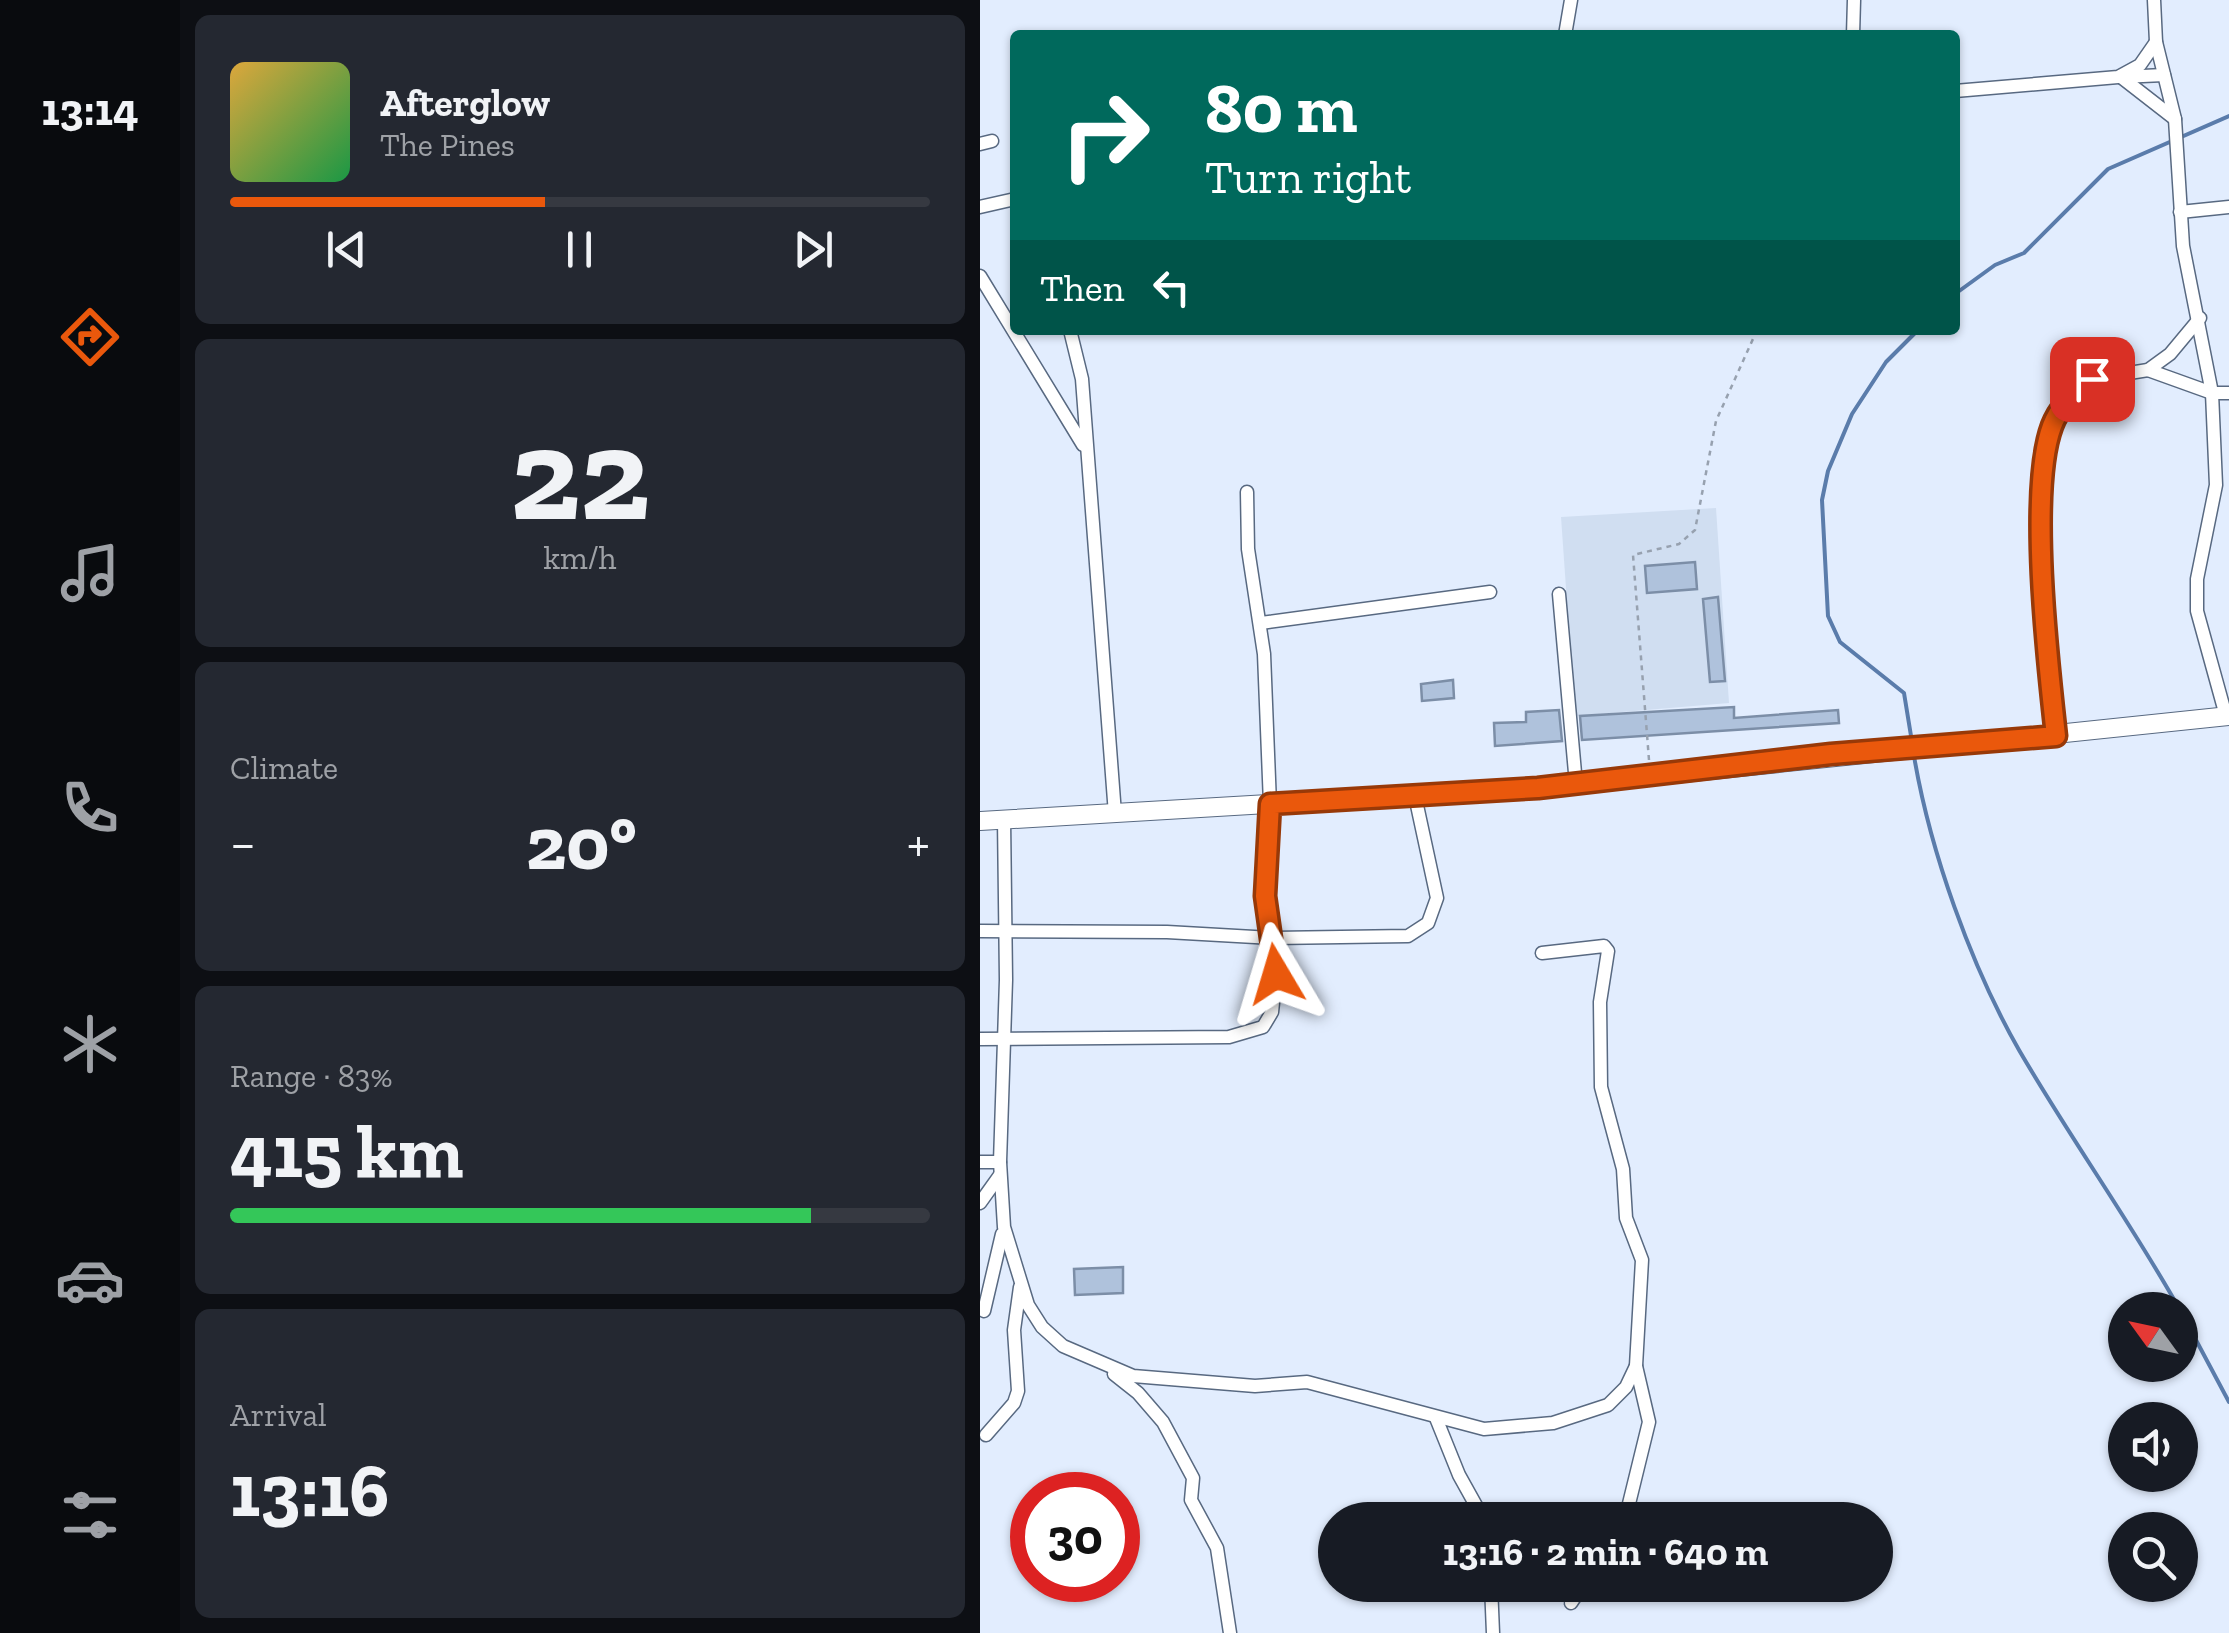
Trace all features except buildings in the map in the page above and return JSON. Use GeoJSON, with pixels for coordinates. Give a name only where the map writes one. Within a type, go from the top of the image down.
{"type":"FeatureCollection","features":[{"type":"Feature","properties":{"kind":"main road"},"geometry":{"type":"LineString","coordinates":[[980,821],[1576,784],[1831,754],[2056,736],[2227,716]]}},
{"type":"Feature","properties":{"kind":"street"},"geometry":{"type":"LineString","coordinates":[[1567,30],[1571,0]]}},
{"type":"Feature","properties":{"kind":"street"},"geometry":{"type":"LineString","coordinates":[[1853,30],[1854,0]]}},
{"type":"Feature","properties":{"kind":"street"},"geometry":{"type":"LineString","coordinates":[[2154,0],[2156,42],[2174,119],[2182,246],[2200,318],[2212,392],[2216,485],[2197,579],[2197,611],[2227,716]]}},
{"type":"Feature","properties":{"kind":"street"},"geometry":{"type":"LineString","coordinates":[[2120,77],[2140,64],[2156,42]]}},
{"type":"Feature","properties":{"kind":"street"},"geometry":{"type":"LineString","coordinates":[[1960,91],[2164,75]]}},
{"type":"Feature","properties":{"kind":"street"},"geometry":{"type":"LineString","coordinates":[[2120,77],[2174,119]]}},
{"type":"Feature","properties":{"kind":"street"},"geometry":{"type":"LineString","coordinates":[[980,206],[1010,200]]}},
{"type":"Feature","properties":{"kind":"street"},"geometry":{"type":"LineString","coordinates":[[2180,212],[2229,207]]}},
{"type":"Feature","properties":{"kind":"street"},"geometry":{"type":"LineString","coordinates":[[980,276],[1010,325]]}},
{"type":"Feature","properties":{"kind":"street"},"geometry":{"type":"LineString","coordinates":[[2056,736],[2042,514],[2048,444],[2059,413],[2092,379],[2148,370],[2170,354],[2200,318]]}},
{"type":"Feature","properties":{"kind":"street"},"geometry":{"type":"LineString","coordinates":[[1016,335],[1085,447]]}},
{"type":"Feature","properties":{"kind":"street"},"geometry":{"type":"LineString","coordinates":[[1071,335],[1082,380],[1114,814]]}},
{"type":"Feature","properties":{"kind":"street"},"geometry":{"type":"LineString","coordinates":[[2148,370],[2212,392],[2229,393]]}},
{"type":"Feature","properties":{"kind":"street"},"geometry":{"type":"LineString","coordinates":[[980,1038],[1082,1034],[1230,1037],[1257,1032],[1272,1012],[1274,938],[1265,896],[1270,804],[1261,623],[1248,549],[1247,492]]}},
{"type":"Feature","properties":{"kind":"street"},"geometry":{"type":"LineString","coordinates":[[1261,623],[1490,592]]}},
{"type":"Feature","properties":{"kind":"street"},"geometry":{"type":"LineString","coordinates":[[1559,594],[1576,784]]}},
{"type":"Feature","properties":{"kind":"street"},"geometry":{"type":"LineString","coordinates":[[980,931],[1006,928],[1274,938],[1396,938],[1420,931],[1428,923],[1437,898],[1415,796]]}},
{"type":"Feature","properties":{"kind":"street"},"geometry":{"type":"LineString","coordinates":[[1004,820],[1006,928],[1000,1168],[1004,1226],[1020,1284],[1042,1326],[1063,1346],[1104,1367],[1138,1392],[1163,1422],[1194,1478],[1192,1500],[1217,1548],[1230,1633]]}},
{"type":"Feature","properties":{"kind":"street"},"geometry":{"type":"LineString","coordinates":[[1542,953],[1604,946],[1608,951],[1600,1002],[1601,1087],[1623,1168],[1626,1218],[1642,1260],[1636,1366],[1649,1434],[1630,1502]]}},
{"type":"Feature","properties":{"kind":"street"},"geometry":{"type":"LineString","coordinates":[[980,1162],[1000,1168]]}},
{"type":"Feature","properties":{"kind":"street"},"geometry":{"type":"LineString","coordinates":[[980,1203],[1000,1168]]}},
{"type":"Feature","properties":{"kind":"street"},"geometry":{"type":"LineString","coordinates":[[984,1311],[1004,1226]]}},
{"type":"Feature","properties":{"kind":"street"},"geometry":{"type":"LineString","coordinates":[[986,1434],[1014,1403],[1018,1391],[1014,1330],[1020,1284]]}},
{"type":"Feature","properties":{"kind":"street"},"geometry":{"type":"LineString","coordinates":[[1104,1367],[1165,1382],[1255,1386],[1307,1382],[1484,1429],[1554,1422],[1608,1404],[1626,1387],[1636,1366]]}},
{"type":"Feature","properties":{"kind":"street"},"geometry":{"type":"LineString","coordinates":[[1436,1418],[1473,1502]]}},
{"type":"Feature","properties":{"kind":"street"},"geometry":{"type":"LineString","coordinates":[[1492,1602],[1493,1633]]}},
{"type":"Feature","properties":{"kind":"path"},"geometry":{"type":"LineString","coordinates":[[1650,776],[1634,555],[1679,544],[1695,530],[1716,421],[1755,335]]}},
{"type":"Feature","properties":{"kind":"shaded area"},"geometry":{"type":"Polygon","coordinates":[[[1716,508],[1729,703],[1575,716],[1561,517],[1716,508]]]}},
{"type":"Feature","properties":{"kind":"waterway"},"geometry":{"type":"LineString","coordinates":[[1960,290],[1995,265],[2024,253],[2108,169],[2229,116]]}},
{"type":"Feature","properties":{"kind":"waterway"},"geometry":{"type":"LineString","coordinates":[[1912,742],[1904,693],[1840,642],[1828,616],[1822,500],[1828,471],[1852,414],[1886,362],[1913,335]]}},
{"type":"Feature","properties":{"kind":"waterway"},"geometry":{"type":"LineString","coordinates":[[1914,756],[1930,830],[1954,907],[2001,1017],[2169,1292]]}},
{"type":"Feature","properties":{"kind":"waterway"},"geometry":{"type":"LineString","coordinates":[[2198,1344],[2229,1402]]}},
{"type":"Feature","properties":{"kind":"route"},"geometry":{"type":"LineString","coordinates":[[1276,974],[1274,938],[1265,896],[1270,804],[1538,788],[1831,754],[2056,736],[2042,514],[2045,467],[2052,425],[2078,389],[2092,379]]}}]}
